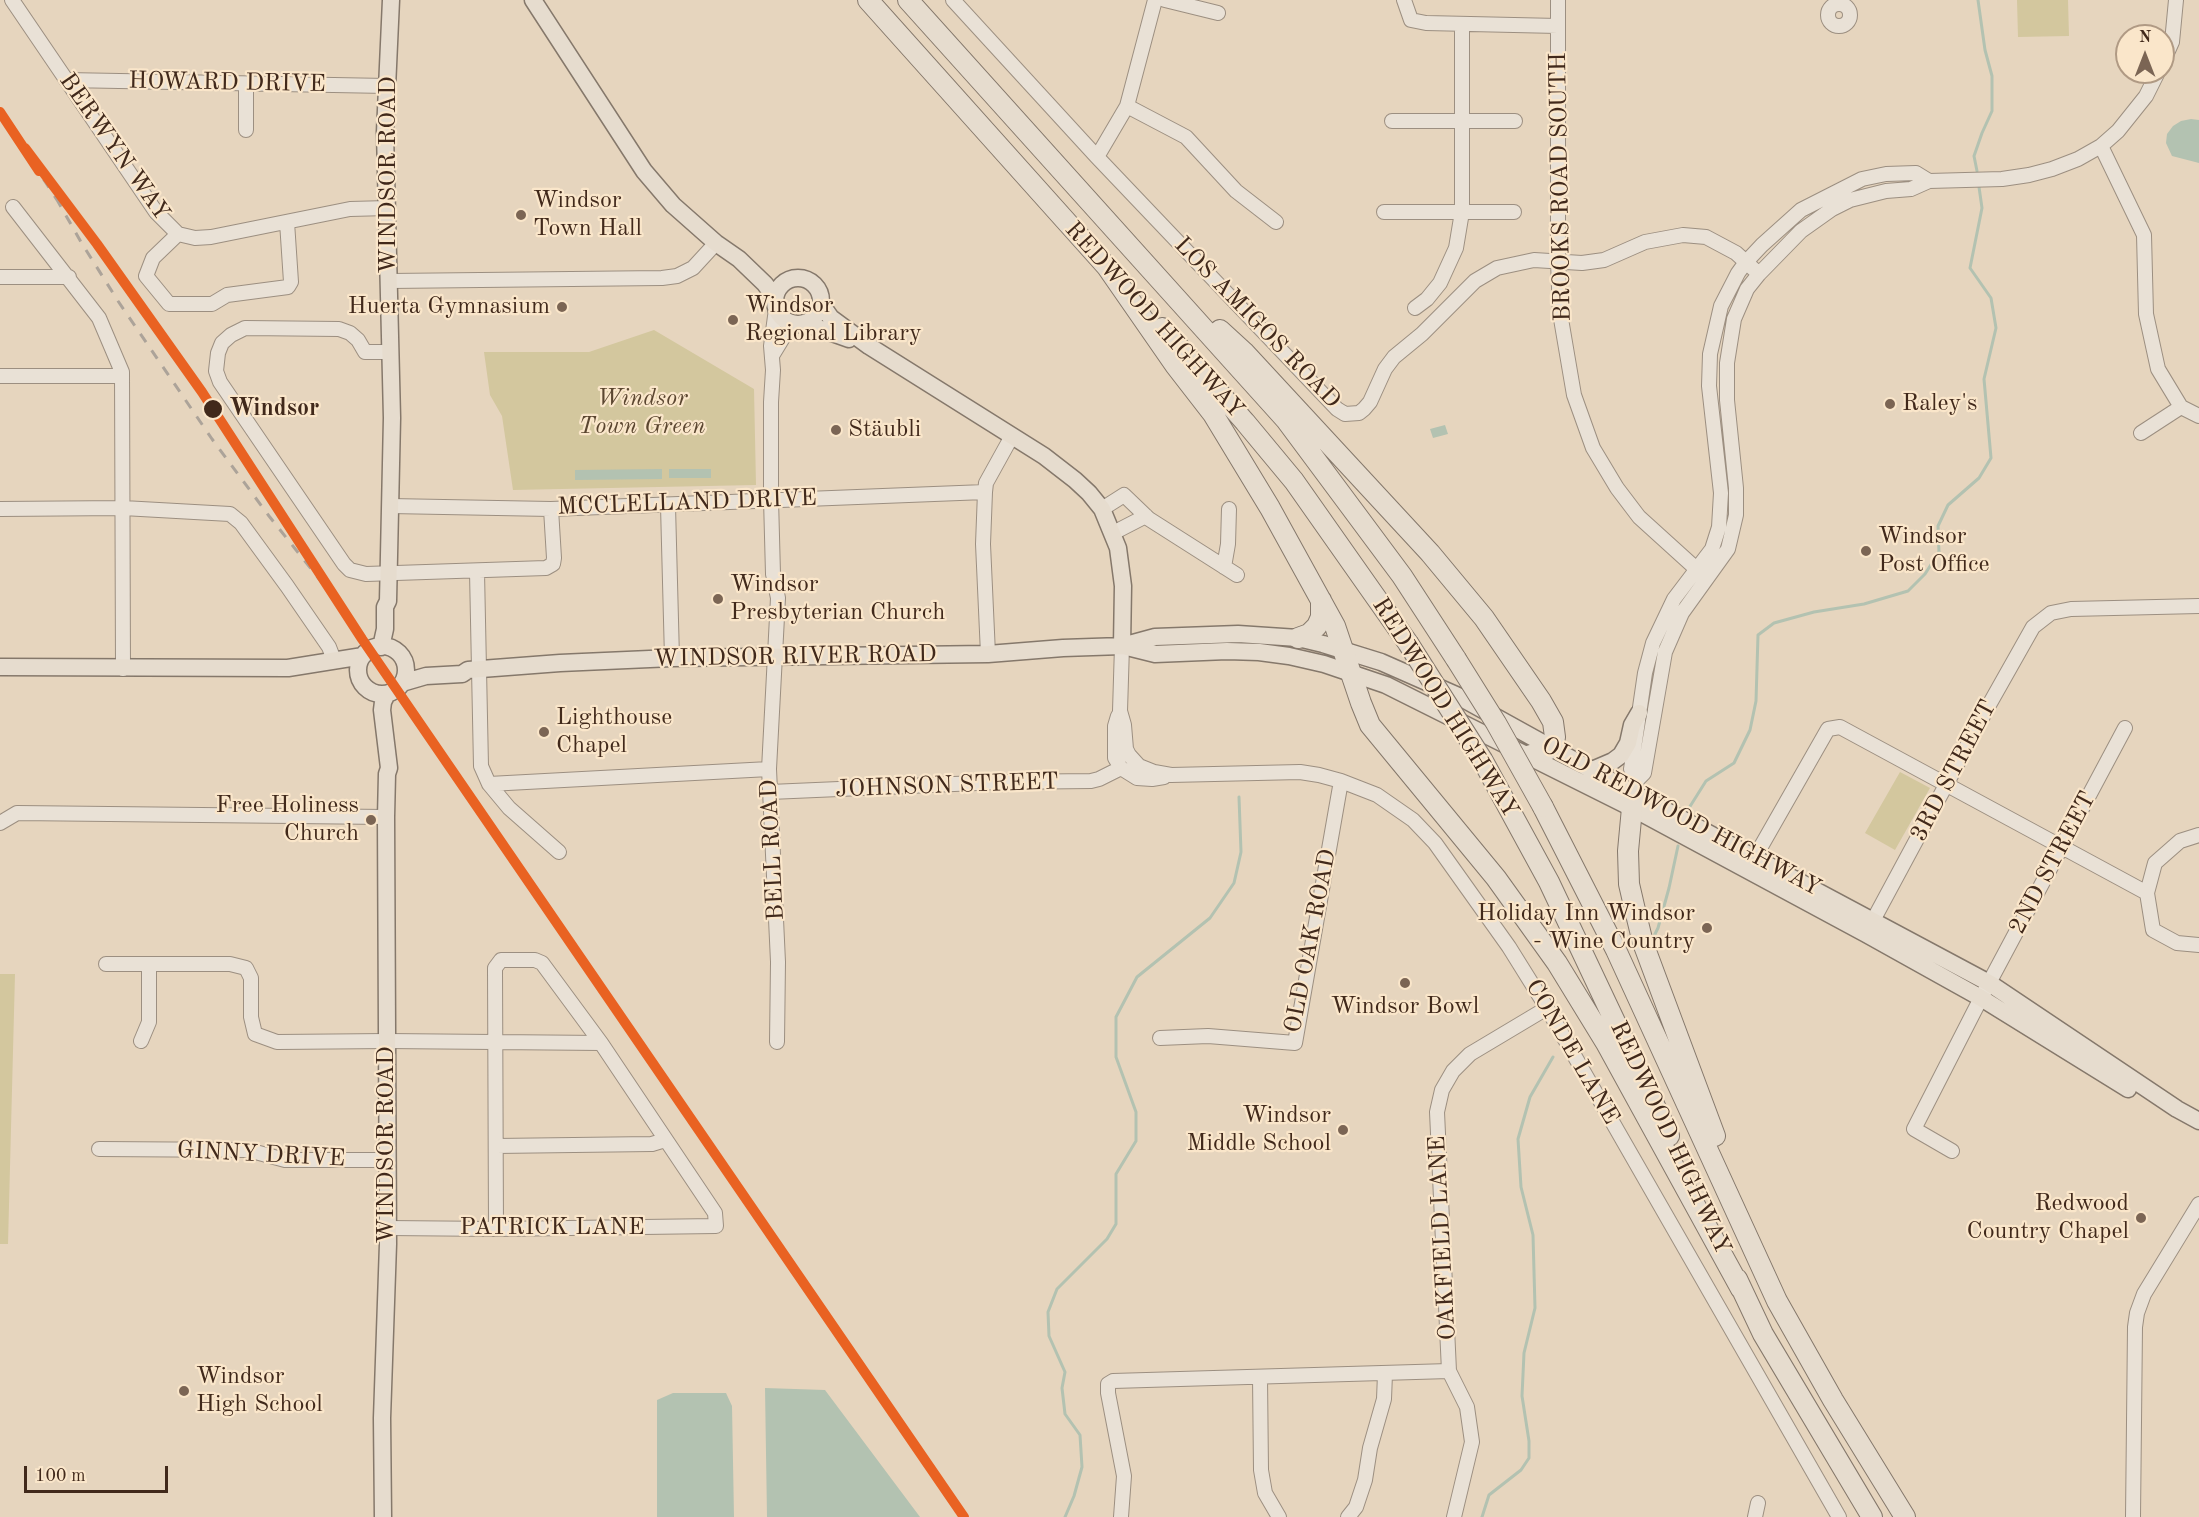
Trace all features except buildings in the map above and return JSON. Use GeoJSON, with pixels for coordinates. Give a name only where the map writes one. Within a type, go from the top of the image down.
{"type":"FeatureCollection","features":[{"type":"Feature","properties":{"kind":"highway","name":"REDWOOD HIGHWAY"},"geometry":{"type":"LineString","coordinates":[[868,0],[1245,422],[1294,481],[1408,643],[1483,761],[1549,882],[1763,1334],[1872,1517]]}},
{"type":"Feature","properties":{"kind":"highway","name":"REDWOOD HIGHWAY"},"geometry":{"type":"LineString","coordinates":[[908,0],[1286,420],[1402,576],[1496,723],[1544,807],[1616,951],[1777,1301],[1833,1400],[1905,1517]]}},
{"type":"Feature","properties":{"kind":"highway"},"geometry":{"type":"LineString","coordinates":[[1135,251],[1244,352],[1444,569],[1485,618],[1541,700],[1553,722],[1555,737],[1553,748],[1528,756]]}},
{"type":"Feature","properties":{"kind":"highway"},"geometry":{"type":"LineString","coordinates":[[1107,267],[1175,365],[1213,414],[1270,508],[1335,626],[1370,725],[1496,878],[1557,963],[1606,1043],[1741,1289]]}},
{"type":"Feature","properties":{"kind":"highway"},"geometry":{"type":"LineString","coordinates":[[1298,638],[1309,634],[1317,626],[1321,617],[1321,600]]}},
{"type":"Feature","properties":{"kind":"highway"},"geometry":{"type":"LineString","coordinates":[[1635,794],[1628,851],[1629,884],[1643,943],[1765,1274]]}},
{"type":"Feature","properties":{"kind":"main road","name":"WINDSOR ROAD"},"geometry":{"type":"LineString","coordinates":[[381,647],[385,629],[385,607],[388,601],[392,418],[385,132],[391,0]]}},
{"type":"Feature","properties":{"kind":"main road"},"geometry":{"type":"LineString","coordinates":[[533,0],[644,171],[673,205],[716,243],[739,259],[765,284],[784,320],[801,323],[869,346]]}},
{"type":"Feature","properties":{"kind":"main road"},"geometry":{"type":"LineString","coordinates":[[739,259],[773,274],[807,280],[820,295],[821,303],[831,318],[869,346],[1061,468],[1082,487],[1102,509],[1113,533],[1122,566],[1122,646]]}},
{"type":"Feature","properties":{"kind":"main road"},"geometry":{"type":"LineString","coordinates":[[776,304],[781,286],[792,279]]}},
{"type":"Feature","properties":{"kind":"main road"},"geometry":{"type":"LineString","coordinates":[[801,323],[816,316],[821,303]]}},
{"type":"Feature","properties":{"kind":"main road","name":"WINDSOR ROAD"},"geometry":{"type":"LineString","coordinates":[[388,601],[393,607],[402,659]]}},
{"type":"Feature","properties":{"kind":"main road","name":"OLD REDWOOD HIGHWAY"},"geometry":{"type":"LineString","coordinates":[[1122,646],[1155,637],[1238,634],[1298,638],[1343,649],[1413,674],[1553,748],[1869,928],[1989,983],[2177,1109],[2199,1121]]}},
{"type":"Feature","properties":{"kind":"main road","name":"OLD REDWOOD HIGHWAY"},"geometry":{"type":"LineString","coordinates":[[1122,646],[1155,654],[1259,652],[1324,664],[1386,685],[1528,756],[1635,794],[1755,857],[2199,1134]]}},
{"type":"Feature","properties":{"kind":"main road","name":"WINDSOR RIVER ROAD"},"geometry":{"type":"LineString","coordinates":[[402,659],[431,668],[461,666],[474,669],[672,658],[988,654],[1041,649],[1122,646]]}},
{"type":"Feature","properties":{"kind":"main road"},"geometry":{"type":"LineString","coordinates":[[381,647],[391,649],[402,659],[405,673],[402,683],[387,694],[367,689],[359,674],[358,666],[363,656],[370,650],[381,647]]}},
{"type":"Feature","properties":{"kind":"main road"},"geometry":{"type":"LineString","coordinates":[[311,665],[317,662],[363,656]]}},
{"type":"Feature","properties":{"kind":"main road"},"geometry":{"type":"LineString","coordinates":[[0,667],[288,668],[311,665],[342,668],[359,674]]}},
{"type":"Feature","properties":{"kind":"main road","name":"WINDSOR RIVER ROAD"},"geometry":{"type":"LineString","coordinates":[[402,683],[426,676],[462,674],[474,669]]}},
{"type":"Feature","properties":{"kind":"main road","name":"WINDSOR ROAD"},"geometry":{"type":"LineString","coordinates":[[367,689],[383,768],[387,774]]}},
{"type":"Feature","properties":{"kind":"main road","name":"WINDSOR ROAD"},"geometry":{"type":"LineString","coordinates":[[383,1517],[382,1418],[388,1228],[386,817],[389,768],[382,710],[387,694]]}},
{"type":"Feature","properties":{"kind":"main road"},"geometry":{"type":"LineString","coordinates":[[1592,770],[1621,755],[1639,713]]}},
{"type":"Feature","properties":{"kind":"street","name":"BERWYN WAY"},"geometry":{"type":"LineString","coordinates":[[12,0],[156,212],[178,234],[195,238],[211,237],[350,209],[388,208]]}},
{"type":"Feature","properties":{"kind":"street","name":"LOS AMIGOS ROAD"},"geometry":{"type":"LineString","coordinates":[[953,0],[1097,157],[1337,410],[1345,414],[1359,413],[1364,409],[1370,402],[1384,369],[1394,357],[1422,334],[1475,281],[1497,268],[1534,260],[1558,262],[1604,260],[1646,242],[1683,235],[1706,237],[1736,253],[1759,274]]}},
{"type":"Feature","properties":{"kind":"street"},"geometry":{"type":"LineString","coordinates":[[1097,157],[1127,106],[1155,0]]}},
{"type":"Feature","properties":{"kind":"street"},"geometry":{"type":"LineString","coordinates":[[1165,0],[1218,13]]}},
{"type":"Feature","properties":{"kind":"street"},"geometry":{"type":"LineString","coordinates":[[1404,0],[1410,20],[1425,23],[1558,27]]}},
{"type":"Feature","properties":{"kind":"street","name":"BROOKS ROAD SOUTH"},"geometry":{"type":"LineString","coordinates":[[1558,0],[1560,313],[1574,395],[1593,448],[1607,475],[1639,517],[1702,573]]}},
{"type":"Feature","properties":{"kind":"street"},"geometry":{"type":"LineString","coordinates":[[2174,24],[2176,0]]}},
{"type":"Feature","properties":{"kind":"street"},"geometry":{"type":"LineString","coordinates":[[1415,308],[1427,299],[1440,283],[1450,265],[1456,248],[1462,212],[1462,24]]}},
{"type":"Feature","properties":{"kind":"street","name":"HOWARD DRIVE"},"geometry":{"type":"LineString","coordinates":[[66,80],[387,86]]}},
{"type":"Feature","properties":{"kind":"street"},"geometry":{"type":"LineString","coordinates":[[1635,794],[1631,769],[1645,673],[1653,643],[1674,599],[1702,573],[1720,563],[1728,549],[1736,515],[1736,488],[1727,400],[1727,363],[1734,319],[1747,289],[1801,231],[1832,209],[1850,200],[1886,191],[1911,189],[1929,180],[2002,179],[2029,175],[2078,159],[2101,146],[2118,131],[2146,96],[2152,84]]}},
{"type":"Feature","properties":{"kind":"street"},"geometry":{"type":"LineString","coordinates":[[246,85],[246,130]]}},
{"type":"Feature","properties":{"kind":"street"},"geometry":{"type":"LineString","coordinates":[[1127,106],[1186,137],[1236,191],[1276,222]]}},
{"type":"Feature","properties":{"kind":"street"},"geometry":{"type":"LineString","coordinates":[[1392,121],[1515,121]]}},
{"type":"Feature","properties":{"kind":"street"},"geometry":{"type":"LineString","coordinates":[[2101,146],[2144,235],[2146,315],[2158,369],[2181,407],[2199,416]]}},
{"type":"Feature","properties":{"kind":"street"},"geometry":{"type":"LineString","coordinates":[[1635,794],[1644,773],[1665,652],[1702,573],[1719,527],[1721,493],[1709,386],[1710,354],[1721,306],[1746,262],[1801,210],[1862,179],[1886,174],[1916,173],[1929,180]]}},
{"type":"Feature","properties":{"kind":"street"},"geometry":{"type":"LineString","coordinates":[[14,207],[99,318],[122,372],[123,669]]}},
{"type":"Feature","properties":{"kind":"street"},"geometry":{"type":"LineString","coordinates":[[1384,212],[1514,212]]}},
{"type":"Feature","properties":{"kind":"street"},"geometry":{"type":"LineString","coordinates":[[178,234],[153,258],[146,276],[169,304],[212,304],[227,295],[288,287],[291,282],[286,222]]}},
{"type":"Feature","properties":{"kind":"street"},"geometry":{"type":"LineString","coordinates":[[390,281],[662,278],[677,276],[693,268],[716,243]]}},
{"type":"Feature","properties":{"kind":"street"},"geometry":{"type":"LineString","coordinates":[[0,277],[69,277]]}},
{"type":"Feature","properties":{"kind":"street","name":"BELL ROAD"},"geometry":{"type":"LineString","coordinates":[[776,304],[772,337],[771,499],[773,574],[778,598],[769,769],[778,962],[777,1042]]}},
{"type":"Feature","properties":{"kind":"street"},"geometry":{"type":"LineString","coordinates":[[772,356],[784,336],[801,323]]}},
{"type":"Feature","properties":{"kind":"street"},"geometry":{"type":"LineString","coordinates":[[390,352],[365,352],[358,340],[350,333],[339,329],[244,328],[222,343],[218,353],[216,371],[219,382],[350,570],[389,574],[546,568],[553,564],[551,509]]}},
{"type":"Feature","properties":{"kind":"street"},"geometry":{"type":"LineString","coordinates":[[0,376],[122,376]]}},
{"type":"Feature","properties":{"kind":"street"},"geometry":{"type":"LineString","coordinates":[[2140,433],[2181,407]]}},
{"type":"Feature","properties":{"kind":"street"},"geometry":{"type":"LineString","coordinates":[[988,654],[983,553],[984,492],[986,483],[1012,436]]}},
{"type":"Feature","properties":{"kind":"street","name":"MCCLELLAND DRIVE"},"geometry":{"type":"LineString","coordinates":[[390,506],[551,509],[984,492]]}},
{"type":"Feature","properties":{"kind":"street"},"geometry":{"type":"LineString","coordinates":[[1102,509],[1124,495],[1146,516],[1238,575]]}},
{"type":"Feature","properties":{"kind":"street"},"geometry":{"type":"LineString","coordinates":[[668,506],[672,658]]}},
{"type":"Feature","properties":{"kind":"street"},"geometry":{"type":"LineString","coordinates":[[0,510],[123,508],[230,514],[241,523],[287,586],[329,647],[334,660]]}},
{"type":"Feature","properties":{"kind":"street"},"geometry":{"type":"LineString","coordinates":[[1224,567],[1228,544],[1229,509]]}},
{"type":"Feature","properties":{"kind":"street"},"geometry":{"type":"LineString","coordinates":[[1113,533],[1146,516]]}},
{"type":"Feature","properties":{"kind":"street"},"geometry":{"type":"LineString","coordinates":[[477,572],[474,669],[481,766],[489,784],[509,808],[559,852]]}},
{"type":"Feature","properties":{"kind":"street","name":"3RD STREET"},"geometry":{"type":"LineString","coordinates":[[1869,928],[2033,627],[2051,614],[2071,609],[2199,606]]}},
{"type":"Feature","properties":{"kind":"street","name":"CONDE LANE"},"geometry":{"type":"LineString","coordinates":[[1122,646],[1120,711],[1129,755],[1139,766],[1171,775],[1300,772],[1341,781],[1377,795],[1413,820],[1428,835],[1509,947],[1547,1008],[1839,1517]]}},
{"type":"Feature","properties":{"kind":"street","name":"CONDE LANE"},"geometry":{"type":"LineString","coordinates":[[1120,711],[1115,726],[1115,758],[1121,768],[1132,776],[1146,780],[1171,775]]}},
{"type":"Feature","properties":{"kind":"street"},"geometry":{"type":"LineString","coordinates":[[1755,857],[1828,729],[1840,727],[2147,892]]}},
{"type":"Feature","properties":{"kind":"street","name":"2ND STREET"},"geometry":{"type":"LineString","coordinates":[[1952,1151],[1914,1130],[1981,998],[2125,728]]}},
{"type":"Feature","properties":{"kind":"street","name":"JOHNSON STREET"},"geometry":{"type":"LineString","coordinates":[[770,792],[999,782],[1091,781],[1121,768]]}},
{"type":"Feature","properties":{"kind":"street"},"geometry":{"type":"LineString","coordinates":[[489,784],[769,769]]}},
{"type":"Feature","properties":{"kind":"street","name":"OLD OAK ROAD"},"geometry":{"type":"LineString","coordinates":[[1160,1038],[1208,1036],[1295,1043],[1341,781]]}},
{"type":"Feature","properties":{"kind":"street"},"geometry":{"type":"LineString","coordinates":[[0,831],[0,823],[17,813],[386,817]]}},
{"type":"Feature","properties":{"kind":"street"},"geometry":{"type":"LineString","coordinates":[[2199,835],[2180,841],[2155,863],[2147,892],[2153,930],[2177,944],[2199,945]]}},
{"type":"Feature","properties":{"kind":"street"},"geometry":{"type":"LineString","coordinates":[[496,1146],[652,1144],[665,1140],[601,1043],[542,963],[535,960],[501,960],[495,968],[496,1229]]}},
{"type":"Feature","properties":{"kind":"street"},"geometry":{"type":"LineString","coordinates":[[106,963],[230,964],[246,968],[251,978],[251,1017],[255,1034],[277,1042],[601,1043]]}},
{"type":"Feature","properties":{"kind":"street"},"geometry":{"type":"LineString","coordinates":[[141,1041],[149,1022],[149,965]]}},
{"type":"Feature","properties":{"kind":"street","name":"OAKFIELD LANE"},"geometry":{"type":"LineString","coordinates":[[1454,1517],[1472,1442],[1467,1407],[1449,1371],[1437,1112],[1442,1090],[1453,1071],[1470,1054],[1547,1008]]}},
{"type":"Feature","properties":{"kind":"street","name":"PATRICK LANE"},"geometry":{"type":"LineString","coordinates":[[388,1228],[716,1226],[715,1213],[665,1140]]}},
{"type":"Feature","properties":{"kind":"street","name":"GINNY DRIVE"},"geometry":{"type":"LineString","coordinates":[[99,1149],[248,1150],[285,1160],[387,1160]]}},
{"type":"Feature","properties":{"kind":"street"},"geometry":{"type":"LineString","coordinates":[[2133,1517],[2137,1313],[2147,1288],[2199,1204]]}},
{"type":"Feature","properties":{"kind":"street"},"geometry":{"type":"LineString","coordinates":[[1121,1517],[1125,1476],[1108,1384],[1113,1381],[1449,1371]]}},
{"type":"Feature","properties":{"kind":"street"},"geometry":{"type":"LineString","coordinates":[[1348,1517],[1356,1507],[1365,1480],[1370,1448],[1383,1399],[1385,1374]]}},
{"type":"Feature","properties":{"kind":"street"},"geometry":{"type":"LineString","coordinates":[[1260,1377],[1261,1470],[1265,1493],[1279,1517]]}},
{"type":"Feature","properties":{"kind":"street"},"geometry":{"type":"LineString","coordinates":[[1755,1517],[1758,1503]]}},
{"type":"Feature","properties":{"kind":"green space"},"geometry":{"type":"Polygon","coordinates":[[[2017,0],[2068,0],[2069,36],[2018,37],[2017,0]]]}},
{"type":"Feature","properties":{"kind":"green space","name":"Windsor Town Green"},"geometry":{"type":"Polygon","coordinates":[[[654,330],[754,389],[756,485],[513,490],[502,416],[490,395],[484,352],[589,352],[654,330]]]}},
{"type":"Feature","properties":{"kind":"green space"},"geometry":{"type":"Polygon","coordinates":[[[1900,772],[1930,788],[1895,850],[1865,833],[1900,772]]]}},
{"type":"Feature","properties":{"kind":"green space"},"geometry":{"type":"Polygon","coordinates":[[[0,974],[15,974],[8,1244],[0,1244],[0,974]]]}},
{"type":"Feature","properties":{"kind":"shaded area"},"geometry":{"type":"Polygon","coordinates":[[[2191,119],[2199,120],[2199,163],[2172,156],[2166,143],[2167,134],[2173,126],[2191,119]]]}},
{"type":"Feature","properties":{"kind":"shaded area"},"geometry":{"type":"Polygon","coordinates":[[[1445,425],[1448,434],[1433,438],[1430,429],[1445,425]]]}},
{"type":"Feature","properties":{"kind":"shaded area"},"geometry":{"type":"Polygon","coordinates":[[[662,469],[662,479],[575,480],[575,470],[662,469]]]}},
{"type":"Feature","properties":{"kind":"shaded area"},"geometry":{"type":"Polygon","coordinates":[[[669,469],[711,469],[711,478],[669,478],[669,469]]]}},
{"type":"Feature","properties":{"kind":"shaded area"},"geometry":{"type":"Polygon","coordinates":[[[765,1388],[825,1390],[920,1517],[767,1517],[765,1388]]]}},
{"type":"Feature","properties":{"kind":"shaded area"},"geometry":{"type":"Polygon","coordinates":[[[673,1393],[726,1393],[732,1406],[734,1517],[657,1517],[657,1400],[673,1393]]]}},
{"type":"Feature","properties":{"kind":"waterway"},"geometry":{"type":"LineString","coordinates":[[1977,171],[1974,156],[1992,111],[1992,76],[1985,50],[1978,0]]}},
{"type":"Feature","properties":{"kind":"waterway"},"geometry":{"type":"LineString","coordinates":[[1689,808],[1706,781],[1734,763],[1750,730],[1756,701],[1758,635],[1774,623],[1814,612],[1864,604],[1908,591],[1925,574],[1939,552],[1938,526],[1948,505],[1979,478],[1991,458],[1984,379],[1996,328],[1991,298],[1970,268],[1982,208],[1979,187]]}},
{"type":"Feature","properties":{"kind":"waterway"},"geometry":{"type":"LineString","coordinates":[[1065,1517],[1082,1467],[1080,1435],[1065,1414],[1062,1388],[1065,1372],[1049,1336],[1048,1312],[1057,1289],[1107,1239],[1116,1224],[1116,1174],[1136,1141],[1136,1112],[1116,1057],[1116,1017],[1137,977],[1210,918],[1234,883],[1241,852],[1239,797]]}},
{"type":"Feature","properties":{"kind":"waterway"},"geometry":{"type":"LineString","coordinates":[[1651,942],[1658,928],[1678,846]]}},
{"type":"Feature","properties":{"kind":"waterway"},"geometry":{"type":"LineString","coordinates":[[1482,1517],[1489,1495],[1521,1470],[1529,1458],[1529,1441],[1522,1396],[1524,1353],[1535,1308],[1533,1235],[1521,1187],[1518,1139],[1530,1097],[1553,1057]]}},
{"type":"Feature","properties":{"kind":"railway"},"geometry":{"type":"LineString","coordinates":[[0,112],[59,203]]}},
{"type":"Feature","properties":{"kind":"railway"},"geometry":{"type":"LineString","coordinates":[[56,198],[118,301],[212,439],[339,604]]}},
{"type":"Feature","properties":{"kind":"railway"},"geometry":{"type":"LineString","coordinates":[[68,206],[187,371]]}},
{"type":"Feature","properties":{"kind":"transit line"},"geometry":{"type":"LineString","coordinates":[[0,112],[39,171]]}},
{"type":"Feature","properties":{"kind":"transit line"},"geometry":{"type":"LineString","coordinates":[[25,148],[97,244],[202,392],[362,639],[964,1517]]}},
{"type":"Feature","properties":{"kind":"place","name":"Windsor Town Hall"},"geometry":{"type":"Point","coordinates":[521,215]}},
{"type":"Feature","properties":{"kind":"place","name":"Huerta Gymnasium"},"geometry":{"type":"Point","coordinates":[562,307]}},
{"type":"Feature","properties":{"kind":"place","name":"Windsor Regional Library"},"geometry":{"type":"Point","coordinates":[733,320]}},
{"type":"Feature","properties":{"kind":"place","name":"Raley's"},"geometry":{"type":"Point","coordinates":[1890,404]}},
{"type":"Feature","properties":{"kind":"place","name":"Windsor"},"geometry":{"type":"Point","coordinates":[213,409]}},
{"type":"Feature","properties":{"kind":"place","name":"Stäubli"},"geometry":{"type":"Point","coordinates":[836,430]}},
{"type":"Feature","properties":{"kind":"place","name":"Windsor Post Office"},"geometry":{"type":"Point","coordinates":[1866,551]}},
{"type":"Feature","properties":{"kind":"place","name":"Windsor Presbyterian Church"},"geometry":{"type":"Point","coordinates":[718,599]}},
{"type":"Feature","properties":{"kind":"place","name":"Lighthouse Chapel"},"geometry":{"type":"Point","coordinates":[544,732]}},
{"type":"Feature","properties":{"kind":"place","name":"Free Holiness Church"},"geometry":{"type":"Point","coordinates":[371,820]}},
{"type":"Feature","properties":{"kind":"place","name":"Holiday Inn Windsor - Wine Country"},"geometry":{"type":"Point","coordinates":[1707,928]}},
{"type":"Feature","properties":{"kind":"place","name":"Windsor Bowl"},"geometry":{"type":"Point","coordinates":[1405,983]}},
{"type":"Feature","properties":{"kind":"place","name":"Windsor Middle School"},"geometry":{"type":"Point","coordinates":[1343,1130]}},
{"type":"Feature","properties":{"kind":"place","name":"Redwood Country Chapel"},"geometry":{"type":"Point","coordinates":[2141,1218]}},
{"type":"Feature","properties":{"kind":"place","name":"Windsor High School"},"geometry":{"type":"Point","coordinates":[184,1391]}}]}
